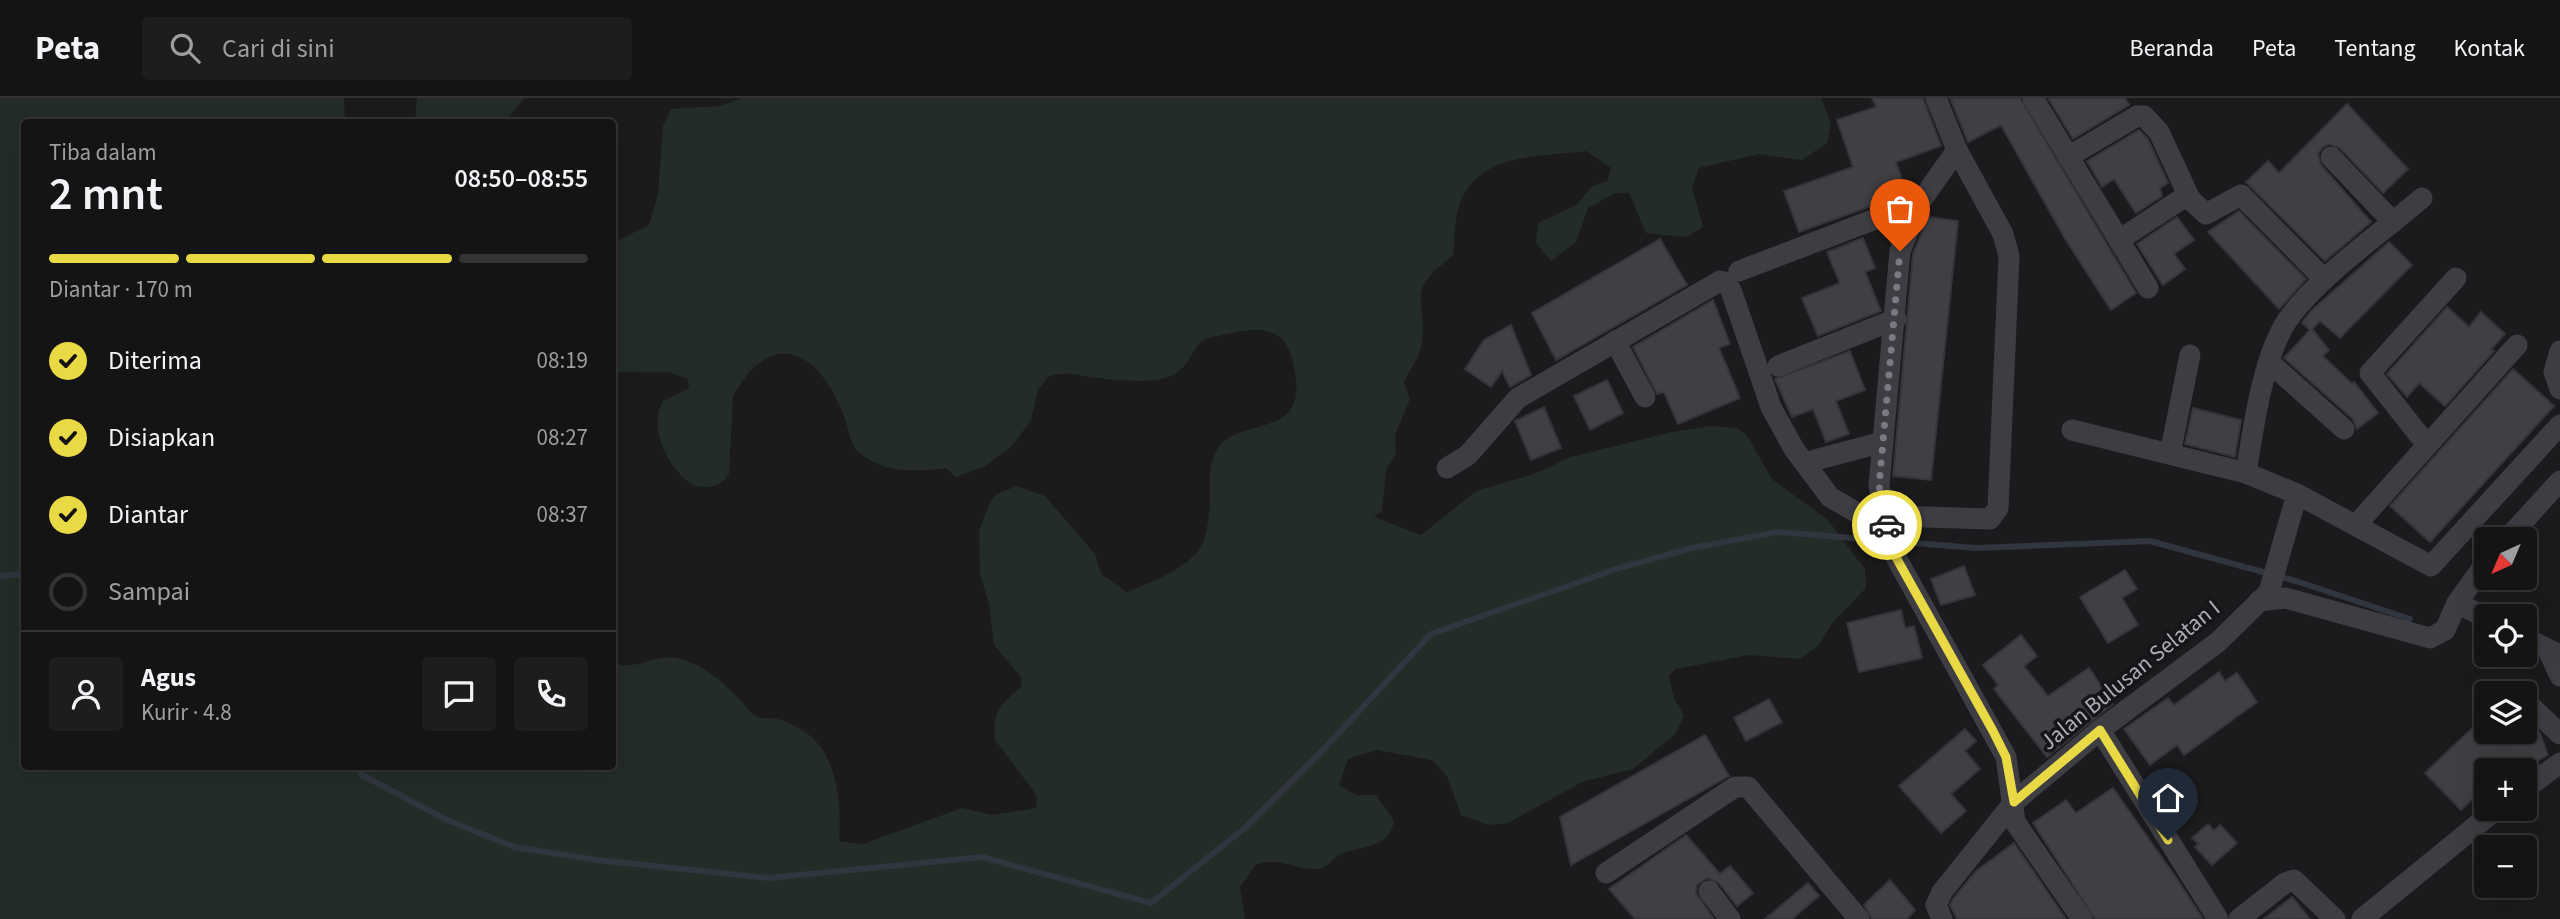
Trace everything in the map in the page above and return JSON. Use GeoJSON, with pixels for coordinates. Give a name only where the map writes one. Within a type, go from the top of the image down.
{"type":"FeatureCollection","features":[{"type":"Feature","properties":{"kind":"street"},"geometry":{"type":"LineString","coordinates":[[1447,468],[1468,454],[1518,398],[1711,284],[1725,282],[1731,290],[1770,407],[1794,449],[1830,497],[1889,534],[1990,519],[1998,508],[2009,256],[2003,234],[1957,150],[1936,98]]}},
{"type":"Feature","properties":{"kind":"street"},"geometry":{"type":"LineString","coordinates":[[2033,98],[2148,288]]}},
{"type":"Feature","properties":{"kind":"street"},"geometry":{"type":"LineString","coordinates":[[2068,157],[2137,116],[2144,116],[2159,132],[2190,199],[2206,214],[2241,195],[2324,279]]}},
{"type":"Feature","properties":{"kind":"street"},"geometry":{"type":"LineString","coordinates":[[1957,150],[1920,202],[1900,251],[1879,486],[1889,534],[2006,757],[2015,822],[2082,919]]}},
{"type":"Feature","properties":{"kind":"street"},"geometry":{"type":"LineString","coordinates":[[2331,156],[2388,226]]}},
{"type":"Feature","properties":{"kind":"street"},"geometry":{"type":"LineString","coordinates":[[2119,240],[2183,198],[2190,199]]}},
{"type":"Feature","properties":{"kind":"street"},"geometry":{"type":"LineString","coordinates":[[2246,473],[2269,362],[2281,330],[2324,279],[2421,198]]}},
{"type":"Feature","properties":{"kind":"street"},"geometry":{"type":"LineString","coordinates":[[1739,271],[1920,202]]}},
{"type":"Feature","properties":{"kind":"street"},"geometry":{"type":"LineString","coordinates":[[2427,445],[2370,373],[2456,278]]}},
{"type":"Feature","properties":{"kind":"street"},"geometry":{"type":"LineString","coordinates":[[1778,366],[1896,319]]}},
{"type":"Feature","properties":{"kind":"street"},"geometry":{"type":"LineString","coordinates":[[1615,341],[1645,397]]}},
{"type":"Feature","properties":{"kind":"street"},"geometry":{"type":"LineString","coordinates":[[2356,525],[2517,345]]}},
{"type":"Feature","properties":{"kind":"street"},"geometry":{"type":"LineString","coordinates":[[2560,351],[2554,372],[2560,389]]}},
{"type":"Feature","properties":{"kind":"street"},"geometry":{"type":"LineString","coordinates":[[2170,454],[2190,355]]}},
{"type":"Feature","properties":{"kind":"street"},"geometry":{"type":"LineString","coordinates":[[2269,362],[2344,429]]}},
{"type":"Feature","properties":{"kind":"street"},"geometry":{"type":"LineString","coordinates":[[2072,430],[2246,473],[2297,494],[2431,566],[2560,425]]}},
{"type":"Feature","properties":{"kind":"street"},"geometry":{"type":"LineString","coordinates":[[1815,460],[1883,442]]}},
{"type":"Feature","properties":{"kind":"street"},"geometry":{"type":"LineString","coordinates":[[2518,527],[2560,481]]}},
{"type":"Feature","properties":{"kind":"street","name":"Jalan Bulusan Selatan I"},"geometry":{"type":"LineString","coordinates":[[1942,919],[1936,905],[1942,892],[2014,802],[2100,730],[2218,642],[2264,596],[2280,558],[2297,494]]}},
{"type":"Feature","properties":{"kind":"street"},"geometry":{"type":"LineString","coordinates":[[2264,596],[2286,598],[2430,638],[2445,630],[2457,603],[2474,579]]}},
{"type":"Feature","properties":{"kind":"street"},"geometry":{"type":"LineString","coordinates":[[2457,603],[2474,612]]}},
{"type":"Feature","properties":{"kind":"street"},"geometry":{"type":"LineString","coordinates":[[2537,644],[2554,653],[2560,676]]}},
{"type":"Feature","properties":{"kind":"street"},"geometry":{"type":"LineString","coordinates":[[2537,712],[2560,734]]}},
{"type":"Feature","properties":{"kind":"street"},"geometry":{"type":"LineString","coordinates":[[2100,730],[2218,919]]}},
{"type":"Feature","properties":{"kind":"street"},"geometry":{"type":"LineString","coordinates":[[2537,780],[2560,763]]}},
{"type":"Feature","properties":{"kind":"street"},"geometry":{"type":"LineString","coordinates":[[1606,873],[1735,787],[1748,787],[1859,919]]}},
{"type":"Feature","properties":{"kind":"street"},"geometry":{"type":"LineString","coordinates":[[2362,919],[2482,821]]}},
{"type":"Feature","properties":{"kind":"street"},"geometry":{"type":"LineString","coordinates":[[2239,919],[2284,883],[2294,880],[2335,919]]}},
{"type":"Feature","properties":{"kind":"street"},"geometry":{"type":"LineString","coordinates":[[1709,891],[1730,919]]}},
{"type":"Feature","properties":{"kind":"shaded area"},"geometry":{"type":"Polygon","coordinates":[[[0,98],[344,98],[345,119],[21,119],[21,770],[616,770],[616,664],[629,665],[671,658],[696,665],[711,674],[756,716],[787,722],[814,739],[823,751],[835,780],[840,811],[839,841],[863,844],[962,808],[992,815],[1036,808],[1037,798],[1032,789],[995,740],[995,722],[1000,709],[1009,697],[1022,687],[1021,677],[994,645],[989,604],[980,574],[979,531],[990,502],[997,494],[1016,486],[1045,496],[1095,554],[1101,574],[1127,592],[1164,576],[1197,553],[1203,542],[1209,510],[1211,467],[1217,450],[1234,435],[1278,420],[1287,414],[1293,405],[1296,384],[1290,351],[1285,342],[1271,332],[1243,331],[1206,339],[1180,370],[1165,378],[1131,381],[1067,373],[1049,376],[1038,390],[1031,420],[1013,445],[985,466],[956,477],[946,468],[901,470],[870,460],[853,445],[841,408],[821,374],[802,358],[791,354],[778,354],[764,360],[751,371],[733,397],[729,474],[714,486],[694,486],[676,470],[669,459],[659,436],[658,424],[663,401],[689,388],[688,379],[668,372],[616,372],[616,242],[649,225],[658,194],[663,126],[671,109],[721,106],[741,98],[1821,98],[1831,123],[1827,143],[1802,160],[1759,154],[1699,168],[1692,187],[1703,227],[1686,237],[1646,233],[1629,193],[1615,193],[1588,208],[1576,242],[1551,261],[1536,243],[1538,223],[1576,205],[1593,186],[1607,181],[1611,168],[1586,151],[1514,160],[1497,166],[1482,174],[1469,186],[1458,209],[1453,256],[1427,279],[1422,289],[1421,347],[1404,382],[1410,399],[1395,435],[1396,454],[1386,470],[1382,511],[1374,517],[1421,535],[1476,491],[1534,474],[1571,457],[1672,432],[1710,426],[1737,428],[1746,434],[1772,479],[1828,520],[1865,569],[1866,588],[1833,622],[1818,646],[1800,659],[1749,655],[1676,669],[1669,675],[1674,699],[1684,715],[1676,733],[1633,769],[1582,782],[1508,823],[1488,825],[1461,815],[1447,776],[1432,760],[1376,750],[1348,759],[1339,785],[1356,795],[1376,795],[1394,821],[1387,837],[1374,844],[1343,853],[1319,869],[1274,862],[1256,864],[1240,887],[1245,919],[0,919],[0,98]]]}},
{"type":"Feature","properties":{"kind":"shaded area"},"geometry":{"type":"Polygon","coordinates":[[[417,98],[525,98],[507,119],[415,119],[417,98]]]}},
{"type":"Feature","properties":{"kind":"building"},"geometry":{"type":"Polygon","coordinates":[[[1872,98],[1923,98],[1941,146],[1896,162],[1907,193],[1799,232],[1784,191],[1853,167],[1837,120],[1876,107],[1872,98]]]}},
{"type":"Feature","properties":{"kind":"building"},"geometry":{"type":"Polygon","coordinates":[[[1950,98],[2020,98],[2136,293],[2111,310],[2064,237],[2001,125],[1968,142],[1950,98]]]}},
{"type":"Feature","properties":{"kind":"building"},"geometry":{"type":"Polygon","coordinates":[[[2048,98],[2125,98],[2129,105],[2073,139],[2048,98]]]}},
{"type":"Feature","properties":{"kind":"building"},"geometry":{"type":"Polygon","coordinates":[[[2347,104],[2408,169],[2383,193],[2340,148],[2329,144],[2322,148],[2318,154],[2321,165],[2371,222],[2325,261],[2246,182],[2268,161],[2279,173],[2347,104]]]}},
{"type":"Feature","properties":{"kind":"building"},"geometry":{"type":"Polygon","coordinates":[[[2139,130],[2148,139],[2168,183],[2160,188],[2162,196],[2136,213],[2114,179],[2102,187],[2087,161],[2139,130]]]}},
{"type":"Feature","properties":{"kind":"building"},"geometry":{"type":"Polygon","coordinates":[[[2239,211],[2306,279],[2279,309],[2208,232],[2239,211]]]}},
{"type":"Feature","properties":{"kind":"building"},"geometry":{"type":"Polygon","coordinates":[[[1928,217],[1958,221],[1931,480],[1893,476],[1913,254],[1928,217]]]}},
{"type":"Feature","properties":{"kind":"building"},"geometry":{"type":"Polygon","coordinates":[[[2177,217],[2194,240],[2174,254],[2185,269],[2163,285],[2137,244],[2177,217]]]}},
{"type":"Feature","properties":{"kind":"building"},"geometry":{"type":"Polygon","coordinates":[[[1863,238],[1875,268],[1865,272],[1881,311],[1818,336],[1802,298],[1840,283],[1827,252],[1863,238]]]}},
{"type":"Feature","properties":{"kind":"building"},"geometry":{"type":"Polygon","coordinates":[[[1660,239],[1687,285],[1556,360],[1532,313],[1660,239]]]}},
{"type":"Feature","properties":{"kind":"building"},"geometry":{"type":"Polygon","coordinates":[[[2389,242],[2412,265],[2340,338],[2320,321],[2312,329],[2329,350],[2323,356],[2352,384],[2354,382],[2378,413],[2357,429],[2353,419],[2284,358],[2310,330],[2302,323],[2311,311],[2389,242]]]}},
{"type":"Feature","properties":{"kind":"building"},"geometry":{"type":"Polygon","coordinates":[[[1713,300],[1730,344],[1719,348],[1740,398],[1678,424],[1664,392],[1657,394],[1633,347],[1713,300]]]}},
{"type":"Feature","properties":{"kind":"building"},"geometry":{"type":"Polygon","coordinates":[[[2447,307],[2469,327],[2481,312],[2505,334],[2491,349],[2494,351],[2445,406],[2419,383],[2407,397],[2387,374],[2447,307]]]}},
{"type":"Feature","properties":{"kind":"building"},"geometry":{"type":"Polygon","coordinates":[[[1511,325],[1531,375],[1510,387],[1502,371],[1491,387],[1465,369],[1484,340],[1511,325]]]}},
{"type":"Feature","properties":{"kind":"building"},"geometry":{"type":"Polygon","coordinates":[[[1850,351],[1865,390],[1836,401],[1849,434],[1826,442],[1813,409],[1792,417],[1775,379],[1850,351]]]}},
{"type":"Feature","properties":{"kind":"building"},"geometry":{"type":"Polygon","coordinates":[[[2513,369],[2554,406],[2430,542],[2390,506],[2513,369]]]}},
{"type":"Feature","properties":{"kind":"building"},"geometry":{"type":"Polygon","coordinates":[[[1607,380],[1623,413],[1590,430],[1574,396],[1607,380]]]}},
{"type":"Feature","properties":{"kind":"building"},"geometry":{"type":"Polygon","coordinates":[[[1544,407],[1561,448],[1531,460],[1515,421],[1544,407]]]}},
{"type":"Feature","properties":{"kind":"building"},"geometry":{"type":"Polygon","coordinates":[[[2193,408],[2241,420],[2235,457],[2185,444],[2193,408]]]}},
{"type":"Feature","properties":{"kind":"building"},"geometry":{"type":"Polygon","coordinates":[[[1964,566],[1975,595],[1941,605],[1931,579],[1964,566]]]}},
{"type":"Feature","properties":{"kind":"building"},"geometry":{"type":"Polygon","coordinates":[[[2125,570],[2137,589],[2122,598],[2138,625],[2108,643],[2080,597],[2125,570]]]}},
{"type":"Feature","properties":{"kind":"building"},"geometry":{"type":"Polygon","coordinates":[[[1901,610],[1905,628],[1914,626],[1922,658],[1859,672],[1847,623],[1901,610]]]}},
{"type":"Feature","properties":{"kind":"building"},"geometry":{"type":"Polygon","coordinates":[[[2021,635],[2037,656],[2024,666],[2048,696],[2089,668],[2113,704],[2047,757],[1994,689],[1998,685],[1983,665],[2021,635]]]}},
{"type":"Feature","properties":{"kind":"building"},"geometry":{"type":"Polygon","coordinates":[[[2219,672],[2225,681],[2237,673],[2257,702],[2184,755],[2177,745],[2150,765],[2124,729],[2168,698],[2174,705],[2219,672]]]}},
{"type":"Feature","properties":{"kind":"building"},"geometry":{"type":"Polygon","coordinates":[[[1769,699],[1782,722],[1746,741],[1734,718],[1769,699]]]}},
{"type":"Feature","properties":{"kind":"building"},"geometry":{"type":"Polygon","coordinates":[[[2474,726],[2474,744],[2537,744],[2537,730],[2548,755],[2537,761],[2537,758],[2474,758],[2474,798],[2461,810],[2425,773],[2474,726]]]}},
{"type":"Feature","properties":{"kind":"building"},"geometry":{"type":"Polygon","coordinates":[[[1965,729],[1976,741],[1965,751],[1980,769],[1951,794],[1966,811],[1941,833],[1899,786],[1965,729]]]}},
{"type":"Feature","properties":{"kind":"building"},"geometry":{"type":"Polygon","coordinates":[[[1705,735],[1729,776],[1571,865],[1560,817],[1705,735]]]}},
{"type":"Feature","properties":{"kind":"building"},"geometry":{"type":"Polygon","coordinates":[[[2113,788],[2203,919],[2095,919],[2033,823],[2066,800],[2076,813],[2113,788]]]}},
{"type":"Feature","properties":{"kind":"building"},"geometry":{"type":"Polygon","coordinates":[[[2208,824],[2214,831],[2220,825],[2237,843],[2212,865],[2195,847],[2199,844],[2192,838],[2208,824]]]}},
{"type":"Feature","properties":{"kind":"building"},"geometry":{"type":"Polygon","coordinates":[[[1686,835],[1720,874],[1730,866],[1753,893],[1737,906],[1719,883],[1707,878],[1697,885],[1696,893],[1714,919],[1635,919],[1609,889],[1686,835]]]}},
{"type":"Feature","properties":{"kind":"building"},"geometry":{"type":"Polygon","coordinates":[[[2014,843],[2066,919],[1957,919],[1950,905],[1953,899],[1976,871],[2014,843]]]}},
{"type":"Feature","properties":{"kind":"building"},"geometry":{"type":"Polygon","coordinates":[[[1890,880],[1915,910],[1907,919],[1872,919],[1864,905],[1890,880]]]}},
{"type":"Feature","properties":{"kind":"building"},"geometry":{"type":"Polygon","coordinates":[[[1808,883],[1819,896],[1792,919],[1765,919],[1808,883]]]}},
{"type":"Feature","properties":{"kind":"building"},"geometry":{"type":"Polygon","coordinates":[[[2292,897],[2310,919],[2264,919],[2292,897]]]}},
{"type":"Feature","properties":{"kind":"waterway"},"geometry":{"type":"LineString","coordinates":[[359,770],[362,775],[447,820],[514,847],[597,860],[769,878],[982,857],[1151,903],[1246,827],[1320,753],[1431,634],[1619,568],[1692,548],[1778,532],[1976,548],[2150,541],[2296,581],[2410,619]]}},
{"type":"Feature","properties":{"kind":"waterway"},"geometry":{"type":"LineString","coordinates":[[0,576],[21,574]]}},
{"type":"Feature","properties":{"kind":"way so far"},"geometry":{"type":"LineString","coordinates":[[1887,525],[1879,486],[1900,251]]}},
{"type":"Feature","properties":{"kind":"route"},"geometry":{"type":"LineString","coordinates":[[1887,525],[1893,552],[2006,757],[2014,802],[2100,730],[2168,840]]}}]}
